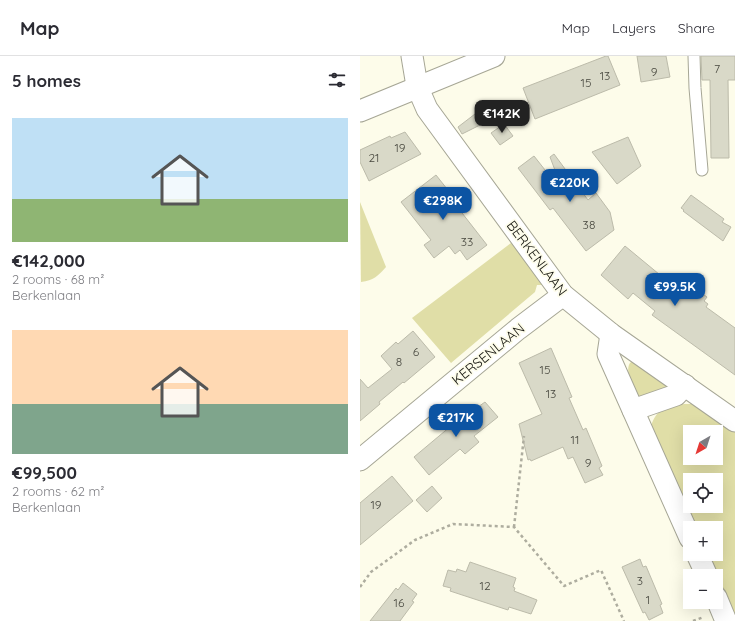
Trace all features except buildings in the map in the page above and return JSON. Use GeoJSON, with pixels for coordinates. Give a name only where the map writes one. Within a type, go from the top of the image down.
{"type":"FeatureCollection","features":[{"type":"Feature","properties":{"kind":"street","name":"BERKENLAAN"},"geometry":{"type":"LineString","coordinates":[[412,56],[417,86],[427,109],[563,295],[611,334],[735,421]]}},
{"type":"Feature","properties":{"kind":"street"},"geometry":{"type":"LineString","coordinates":[[360,110],[494,56]]}},
{"type":"Feature","properties":{"kind":"street","name":"KERSENLAAN"},"geometry":{"type":"LineString","coordinates":[[360,460],[512,334],[563,295]]}},
{"type":"Feature","properties":{"kind":"street"},"geometry":{"type":"LineString","coordinates":[[611,334],[608,354],[683,522]]}},
{"type":"Feature","properties":{"kind":"street"},"geometry":{"type":"LineString","coordinates":[[634,410],[676,395],[685,385]]}},
{"type":"Feature","properties":{"kind":"street"},"geometry":{"type":"LineString","coordinates":[[721,609],[726,621]]}},
{"type":"Feature","properties":{"kind":"lane"},"geometry":{"type":"LineString","coordinates":[[694,56],[695,88],[702,170]]}},
{"type":"Feature","properties":{"kind":"path"},"geometry":{"type":"LineString","coordinates":[[524,436],[514,527],[564,586],[602,570],[624,621]]}},
{"type":"Feature","properties":{"kind":"path"},"geometry":{"type":"LineString","coordinates":[[360,587],[371,572],[415,540],[453,524],[514,527]]}},
{"type":"Feature","properties":{"kind":"shaded area"},"geometry":{"type":"Polygon","coordinates":[[[360,202],[386,267],[375,278],[361,282],[360,202]]]}},
{"type":"Feature","properties":{"kind":"shaded area"},"geometry":{"type":"Polygon","coordinates":[[[515,240],[544,285],[537,285],[535,292],[451,363],[412,318],[515,240]]]}},
{"type":"Feature","properties":{"kind":"shaded area"},"geometry":{"type":"Polygon","coordinates":[[[631,362],[635,362],[668,385],[668,388],[640,397],[630,380],[628,370],[631,362]]]}},
{"type":"Feature","properties":{"kind":"shaded area"},"geometry":{"type":"Polygon","coordinates":[[[684,404],[695,404],[735,432],[735,621],[723,593],[723,569],[712,569],[709,561],[723,561],[723,521],[691,521],[688,513],[723,513],[723,473],[683,473],[683,502],[651,426],[657,415],[663,409],[684,404]]]}}]}
